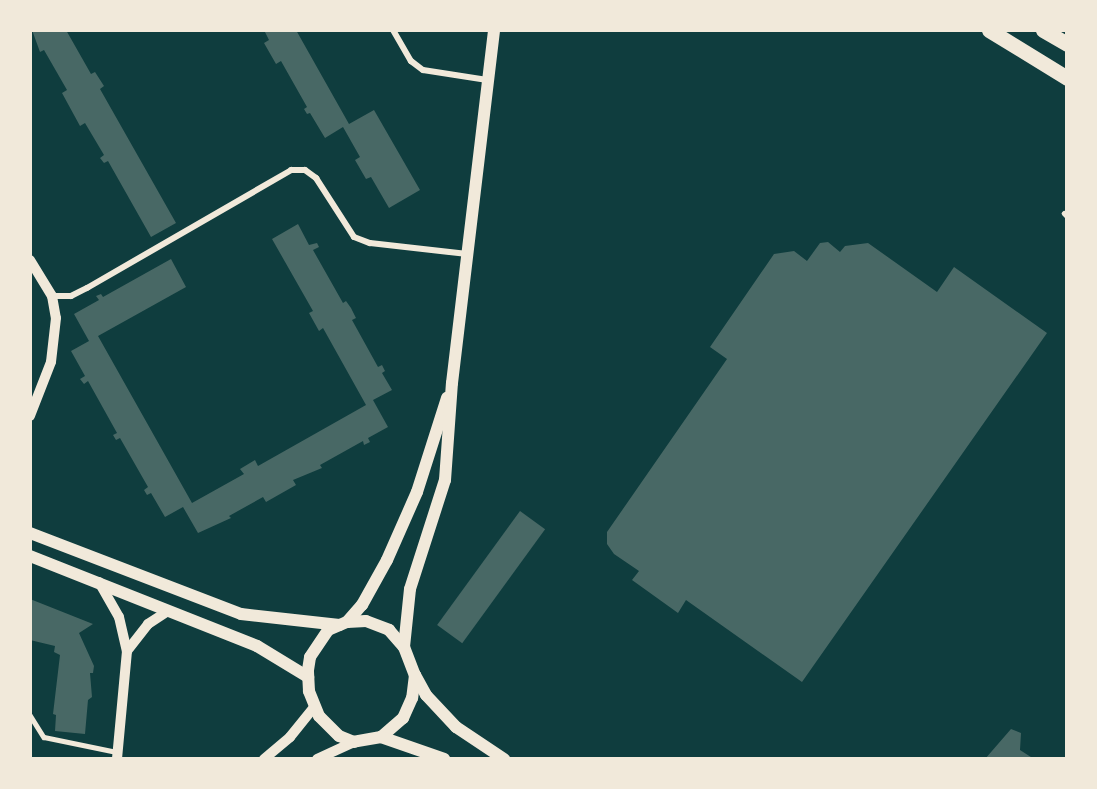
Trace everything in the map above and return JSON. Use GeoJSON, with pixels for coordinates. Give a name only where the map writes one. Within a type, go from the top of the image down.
{"type":"FeatureCollection","features":[{"type":"Feature","properties":{"kind":"main road"},"geometry":{"type":"LineString","coordinates":[[404,647],[410,589],[446,480],[452,382],[494,30]]}},
{"type":"Feature","properties":{"kind":"main road"},"geometry":{"type":"LineString","coordinates":[[988,30],[1067,78]]}},
{"type":"Feature","properties":{"kind":"main road"},"geometry":{"type":"LineString","coordinates":[[1043,30],[1067,44]]}},
{"type":"Feature","properties":{"kind":"main road"},"geometry":{"type":"LineString","coordinates":[[444,759],[381,737],[354,742],[327,725],[314,707],[308,677],[310,657],[317,644],[362,605],[400,531],[434,445],[452,382]]}},
{"type":"Feature","properties":{"kind":"main road"},"geometry":{"type":"LineString","coordinates":[[30,533],[229,611],[343,623],[380,624],[404,647],[426,695],[456,728],[504,759]]}},
{"type":"Feature","properties":{"kind":"main road"},"geometry":{"type":"LineString","coordinates":[[30,556],[265,650],[308,677]]}},
{"type":"Feature","properties":{"kind":"main road"},"geometry":{"type":"LineString","coordinates":[[381,737],[406,712],[415,675]]}},
{"type":"Feature","properties":{"kind":"street"},"geometry":{"type":"LineString","coordinates":[[393,30],[411,61],[423,70],[487,80]]}},
{"type":"Feature","properties":{"kind":"street"},"geometry":{"type":"LineString","coordinates":[[52,296],[70,296],[87,288],[291,170],[305,170],[316,178],[354,237],[370,243],[468,254]]}},
{"type":"Feature","properties":{"kind":"street"},"geometry":{"type":"LineString","coordinates":[[30,260],[52,296],[55,345],[30,417]]}},
{"type":"Feature","properties":{"kind":"street"},"geometry":{"type":"LineString","coordinates":[[99,582],[119,616],[127,651],[117,756]]}},
{"type":"Feature","properties":{"kind":"street"},"geometry":{"type":"LineString","coordinates":[[127,651],[148,624],[168,611]]}},
{"type":"Feature","properties":{"kind":"street"},"geometry":{"type":"LineString","coordinates":[[264,759],[290,737],[314,707]]}},
{"type":"Feature","properties":{"kind":"street"},"geometry":{"type":"LineString","coordinates":[[317,759],[354,742]]}},
{"type":"Feature","properties":{"kind":"lane"},"geometry":{"type":"LineString","coordinates":[[30,715],[44,737],[117,756]]}},
{"type":"Feature","properties":{"kind":"building"},"geometry":{"type":"Polygon","coordinates":[[[32,30],[66,30],[91,74],[95,72],[104,86],[100,89],[176,223],[151,237],[108,161],[104,163],[100,158],[104,155],[85,123],[80,126],[62,93],[67,90],[44,50],[40,52],[32,30]]]}},
{"type":"Feature","properties":{"kind":"building"},"geometry":{"type":"Polygon","coordinates":[[[264,30],[296,30],[349,124],[374,110],[420,190],[389,208],[371,177],[366,179],[355,160],[360,157],[343,127],[325,138],[310,113],[307,114],[304,109],[307,107],[281,61],[276,64],[264,43],[269,40],[264,30]]]}},
{"type":"Feature","properties":{"kind":"building"},"geometry":{"type":"Polygon","coordinates":[[[298,224],[309,245],[317,243],[319,247],[313,250],[343,303],[346,301],[351,308],[356,318],[352,320],[378,367],[382,365],[385,371],[382,373],[392,390],[373,400],[388,427],[368,438],[370,442],[364,445],[363,441],[320,465],[322,468],[293,480],[296,485],[266,502],[263,497],[229,516],[231,518],[198,533],[183,507],[165,517],[151,493],[147,495],[144,490],[148,487],[120,438],[116,440],[113,435],[117,433],[88,381],[84,384],[80,379],[85,376],[71,351],[89,341],[74,314],[99,300],[96,296],[101,294],[103,297],[171,259],[186,287],[98,336],[192,503],[244,474],[240,469],[255,460],[258,466],[366,405],[323,328],[319,331],[309,313],[313,311],[272,239],[298,224]]]}},
{"type":"Feature","properties":{"kind":"building"},"geometry":{"type":"Polygon","coordinates":[[[828,242],[840,252],[845,246],[868,243],[937,292],[954,267],[1047,333],[802,682],[686,600],[678,613],[632,580],[639,571],[614,554],[607,544],[607,532],[727,359],[710,347],[774,254],[794,251],[807,261],[820,243],[828,242]]]}},
{"type":"Feature","properties":{"kind":"building"},"geometry":{"type":"Polygon","coordinates":[[[520,511],[545,529],[462,643],[437,625],[520,511]]]}},
{"type":"Feature","properties":{"kind":"building"},"geometry":{"type":"Polygon","coordinates":[[[30,599],[93,624],[79,633],[94,666],[93,673],[90,673],[92,697],[88,700],[85,734],[55,731],[56,715],[53,714],[60,655],[54,652],[55,646],[30,640],[30,599]]]}},
{"type":"Feature","properties":{"kind":"building"},"geometry":{"type":"Polygon","coordinates":[[[1011,729],[1021,733],[1020,750],[1034,759],[985,759],[1011,729]]]}}]}
